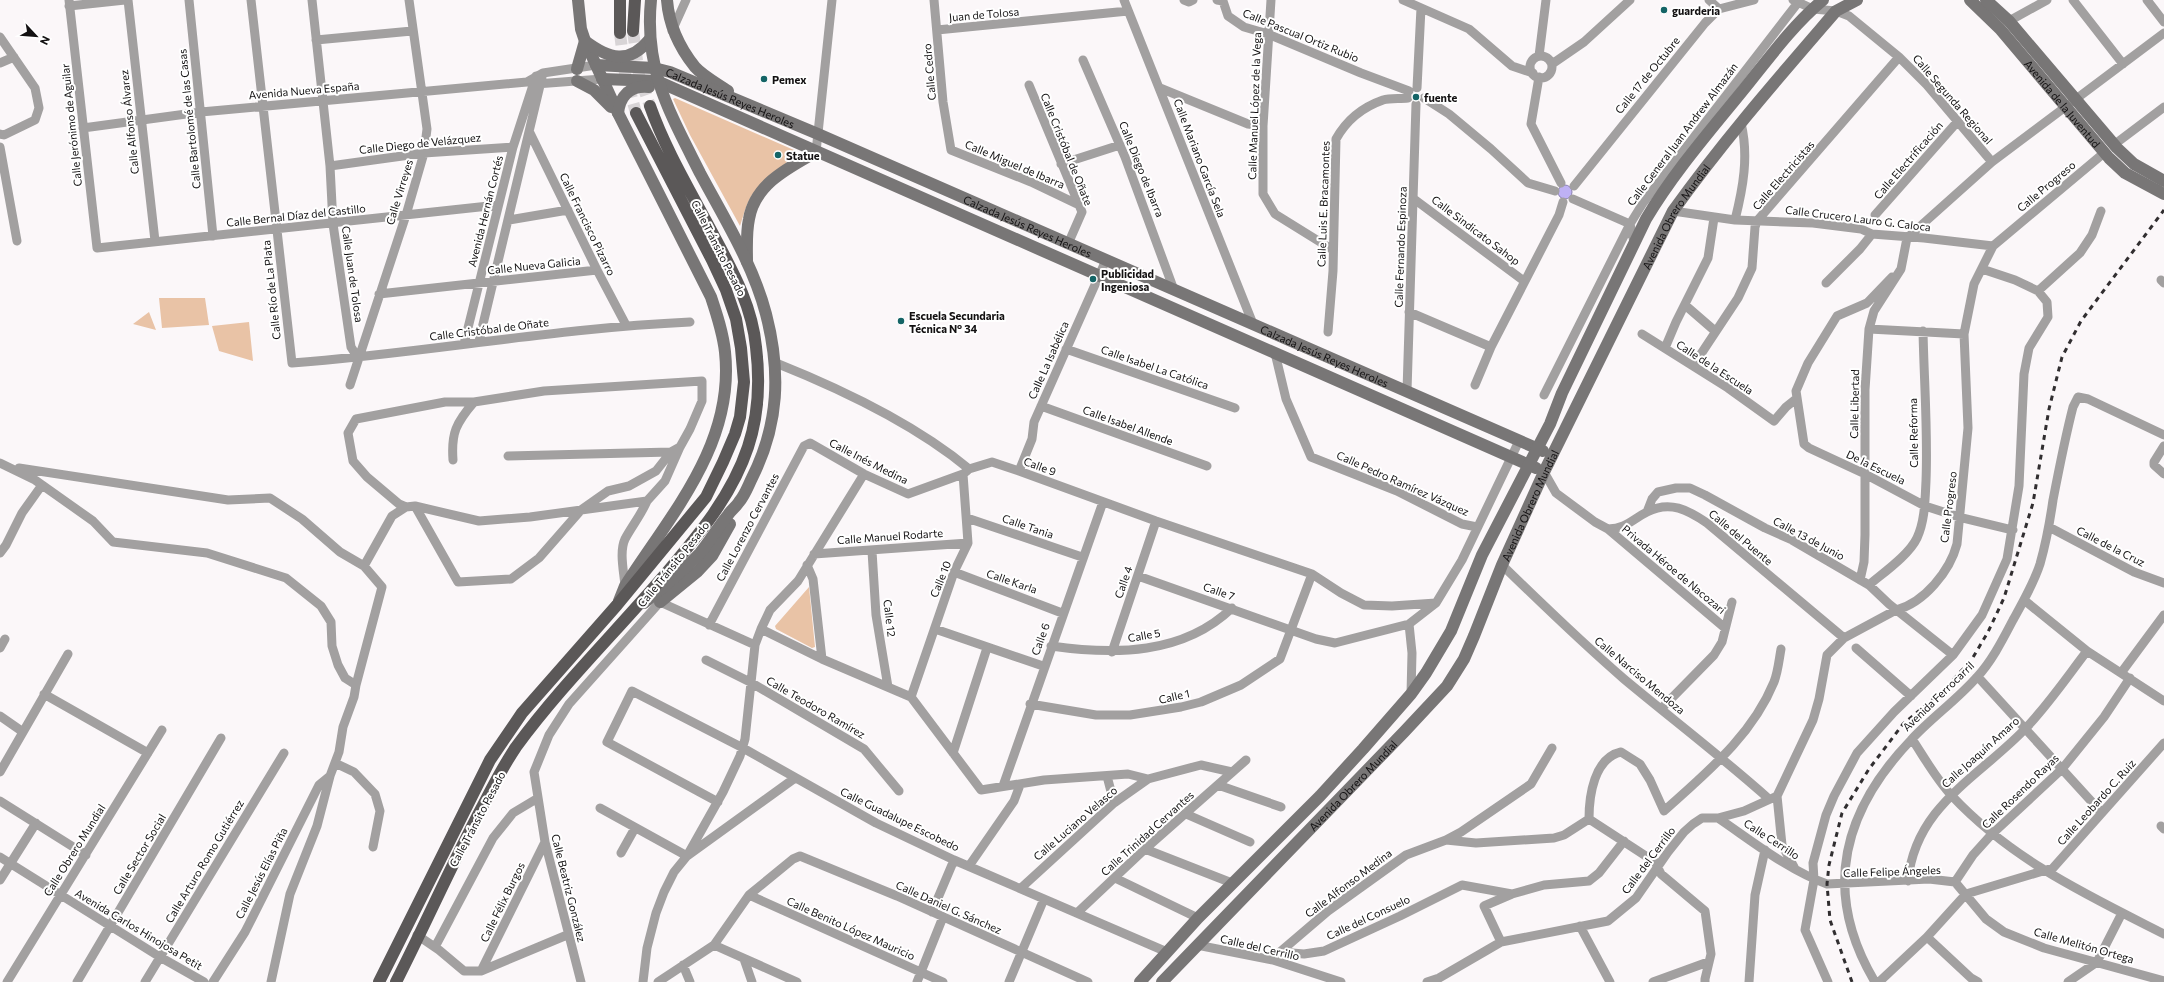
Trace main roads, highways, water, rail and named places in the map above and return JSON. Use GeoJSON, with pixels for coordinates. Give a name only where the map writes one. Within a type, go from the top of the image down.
{"type":"FeatureCollection","features":[{"type":"Feature","properties":{"kind":"main road"},"geometry":{"type":"LineString","coordinates":[[620,0],[620,33]]}},
{"type":"Feature","properties":{"kind":"main road"},"geometry":{"type":"LineString","coordinates":[[633,32],[634,0]]}},
{"type":"Feature","properties":{"kind":"main road","name":"Calle Tránsito Pesado"},"geometry":{"type":"LineString","coordinates":[[396,982],[417,935],[470,830],[516,748],[550,705],[620,625],[637,608],[696,538],[730,488],[743,460],[753,430],[759,381],[754,334],[744,296],[733,272],[660,134],[650,106]]}},
{"type":"Feature","properties":{"kind":"main road","name":"Calle Tránsito Pesado"},"geometry":{"type":"LineString","coordinates":[[379,982],[490,760],[522,713],[617,605],[706,497],[730,447],[740,417],[744,382],[738,332],[726,290],[636,112]]}},
{"type":"Feature","properties":{"kind":"tunnel"},"geometry":{"type":"LineString","coordinates":[[633,31],[639,75],[650,106]]}},
{"type":"Feature","properties":{"kind":"tunnel"},"geometry":{"type":"LineString","coordinates":[[620,33],[625,73],[636,113]]}},
{"type":"Feature","properties":{"kind":"railway"},"geometry":{"type":"LineString","coordinates":[[1852,982],[1830,920],[1827,884],[1829,865],[1842,813],[1869,769],[1903,724],[1944,690],[1972,659],[1988,632],[2004,598],[2033,503],[2049,409],[2062,357],[2081,321],[2164,210]]}},
{"type":"Feature","properties":{"kind":"place","name":"guarderia"},"geometry":{"type":"Point","coordinates":[1664,10]}},
{"type":"Feature","properties":{"kind":"place","name":"Pemex"},"geometry":{"type":"Point","coordinates":[764,79]}},
{"type":"Feature","properties":{"kind":"place","name":"fuente"},"geometry":{"type":"Point","coordinates":[1416,97]}},
{"type":"Feature","properties":{"kind":"place","name":"Statue"},"geometry":{"type":"Point","coordinates":[778,155]}},
{"type":"Feature","properties":{"kind":"place","name":"Publicidad Ingeniosa"},"geometry":{"type":"Point","coordinates":[1093,279]}},
{"type":"Feature","properties":{"kind":"place","name":"Escuela Secundaria Técnica Nº 34"},"geometry":{"type":"Point","coordinates":[901,321]}}]}
